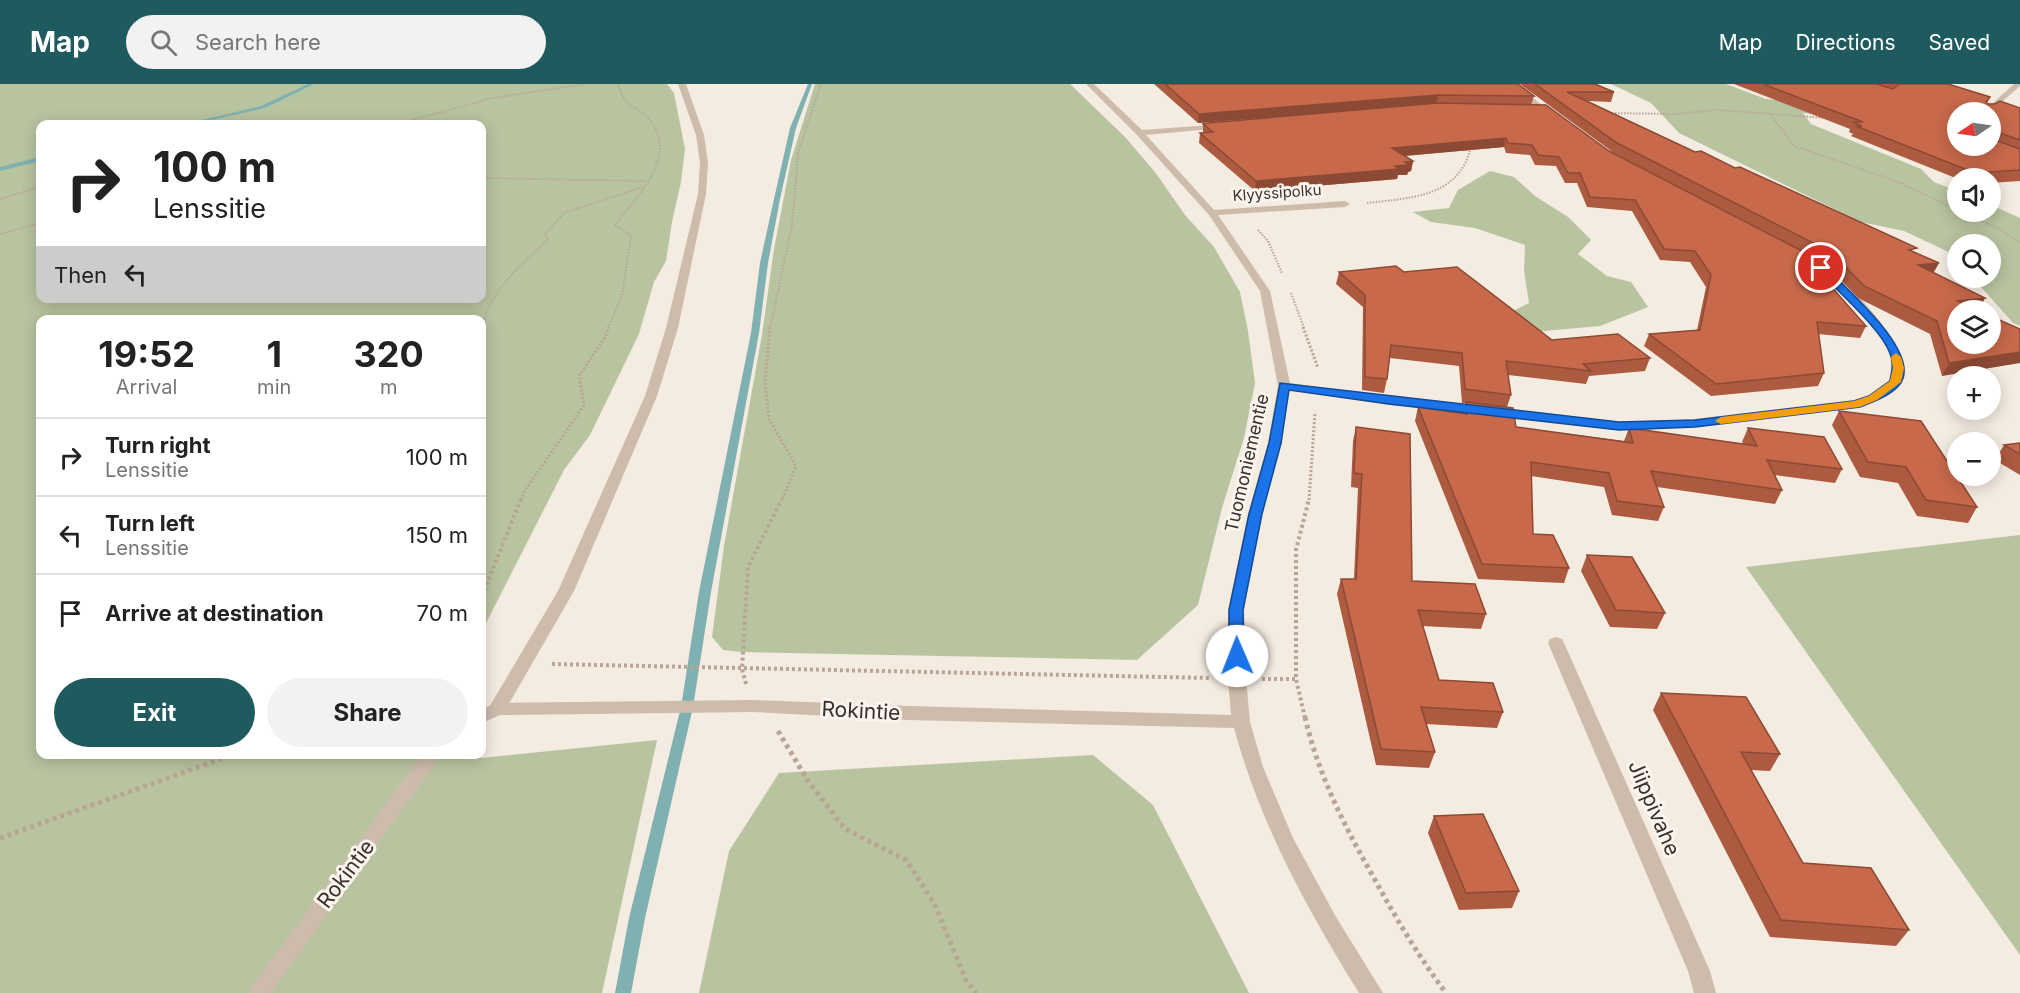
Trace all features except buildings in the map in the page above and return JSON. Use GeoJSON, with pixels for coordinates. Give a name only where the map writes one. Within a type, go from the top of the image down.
{"type":"FeatureCollection","features":[{"type":"Feature","properties":{"kind":"street"},"geometry":{"type":"LineString","coordinates":[[489,713],[524,663],[566,591],[651,396],[672,328],[702,194],[704,164],[700,135],[682,84]]}},
{"type":"Feature","properties":{"kind":"street","name":"Tuomoniementie"},"geometry":{"type":"LineString","coordinates":[[1090,84],[1140,133],[1212,213],[1265,291],[1284,386],[1275,443],[1255,514],[1236,610],[1237,678],[1241,722],[1254,767],[1283,839],[1328,924],[1372,993]]}},
{"type":"Feature","properties":{"kind":"street"},"geometry":{"type":"LineString","coordinates":[[1511,84],[1566,127]]}},
{"type":"Feature","properties":{"kind":"street"},"geometry":{"type":"LineString","coordinates":[[1999,102],[2017,88]]}},
{"type":"Feature","properties":{"kind":"street"},"geometry":{"type":"LineString","coordinates":[[1526,109],[1544,110]]}},
{"type":"Feature","properties":{"kind":"street"},"geometry":{"type":"LineString","coordinates":[[1140,133],[1226,126]]}},
{"type":"Feature","properties":{"kind":"street","name":"Klyyssipolku"},"geometry":{"type":"LineString","coordinates":[[1212,213],[1345,204]]}},
{"type":"Feature","properties":{"kind":"street"},"geometry":{"type":"LineString","coordinates":[[1284,386],[1573,422],[1654,426],[1834,408],[1873,398],[1895,382],[1899,368],[1895,352],[1882,333],[1839,285],[1821,268],[1800,258]]}},
{"type":"Feature","properties":{"kind":"street","name":"Jiippivahe"},"geometry":{"type":"LineString","coordinates":[[1556,643],[1699,971],[1705,993]]}},
{"type":"Feature","properties":{"kind":"street","name":"Rokintie"},"geometry":{"type":"LineString","coordinates":[[489,713],[753,706],[909,713],[1241,722]]}},
{"type":"Feature","properties":{"kind":"street","name":"Rokintie"},"geometry":{"type":"LineString","coordinates":[[258,993],[429,759]]}},
{"type":"Feature","properties":{"kind":"path"},"geometry":{"type":"LineString","coordinates":[[414,120],[493,98],[585,84]]}},
{"type":"Feature","properties":{"kind":"path"},"geometry":{"type":"LineString","coordinates":[[486,586],[524,492],[584,405],[579,376],[604,339],[622,295],[631,236],[615,225],[643,187],[660,157],[657,136],[650,121],[631,109],[620,96],[618,84]]}},
{"type":"Feature","properties":{"kind":"path"},"geometry":{"type":"LineString","coordinates":[[821,84],[798,153],[792,226],[770,323],[766,373],[769,420],[796,466],[777,512],[748,567],[742,669],[753,706],[773,723],[808,781],[845,829],[906,860],[935,905],[966,980],[976,993]]}},
{"type":"Feature","properties":{"kind":"path"},"geometry":{"type":"LineString","coordinates":[[1600,112],[1673,114],[1718,110],[1828,118]]}},
{"type":"Feature","properties":{"kind":"path"},"geometry":{"type":"LineString","coordinates":[[1770,114],[1794,146],[1896,181],[1947,205]]}},
{"type":"Feature","properties":{"kind":"path"},"geometry":{"type":"LineString","coordinates":[[1345,204],[1414,199],[1445,185],[1470,158],[1471,142]]}},
{"type":"Feature","properties":{"kind":"path"},"geometry":{"type":"LineString","coordinates":[[486,178],[646,181]]}},
{"type":"Feature","properties":{"kind":"path"},"geometry":{"type":"LineString","coordinates":[[484,315],[516,268],[548,240],[545,234],[564,213],[643,187]]}},
{"type":"Feature","properties":{"kind":"path"},"geometry":{"type":"LineString","coordinates":[[0,199],[36,188]]}},
{"type":"Feature","properties":{"kind":"path"},"geometry":{"type":"LineString","coordinates":[[1242,211],[1268,241],[1296,304],[1318,366],[1310,496],[1296,550],[1296,679],[1306,723],[1321,770],[1347,830],[1415,951],[1446,993]]}},
{"type":"Feature","properties":{"kind":"path"},"geometry":{"type":"LineString","coordinates":[[1984,222],[2020,243]]}},
{"type":"Feature","properties":{"kind":"path"},"geometry":{"type":"LineString","coordinates":[[0,234],[36,224]]}},
{"type":"Feature","properties":{"kind":"path"},"geometry":{"type":"LineString","coordinates":[[524,663],[1296,679]]}},
{"type":"Feature","properties":{"kind":"path"},"geometry":{"type":"LineString","coordinates":[[0,838],[221,759]]}},
{"type":"Feature","properties":{"kind":"green space"},"geometry":{"type":"Polygon","coordinates":[[[0,84],[667,84],[674,93],[685,149],[666,261],[654,282],[639,334],[590,435],[564,470],[486,623],[486,315],[36,315],[36,759],[486,759],[657,740],[602,993],[0,993],[0,84]]]}},
{"type":"Feature","properties":{"kind":"green space"},"geometry":{"type":"Polygon","coordinates":[[[815,84],[1070,84],[1125,137],[1155,172],[1185,215],[1214,247],[1240,292],[1255,383],[1244,438],[1222,508],[1198,605],[1137,660],[742,652],[723,650],[712,637],[724,546],[762,335],[774,249],[791,160],[815,84]]]}},
{"type":"Feature","properties":{"kind":"green space"},"geometry":{"type":"Polygon","coordinates":[[[1611,84],[1726,84],[1766,99],[1826,103],[1858,116],[1803,113],[1811,124],[1921,169],[1934,182],[1947,187],[1947,222],[2001,222],[2001,209],[2020,218],[2020,326],[2013,323],[2001,310],[2001,300],[1993,300],[1982,288],[2001,288],[2001,234],[1947,234],[1947,251],[1904,231],[1861,222],[1679,133],[1651,103],[1611,84]]]}},
{"type":"Feature","properties":{"kind":"green space"},"geometry":{"type":"Polygon","coordinates":[[[1490,171],[1514,177],[1535,196],[1568,217],[1591,240],[1578,254],[1607,276],[1631,282],[1648,307],[1600,326],[1509,334],[1483,326],[1529,303],[1524,271],[1525,245],[1475,228],[1431,222],[1413,212],[1449,208],[1458,190],[1490,171]]]}},
{"type":"Feature","properties":{"kind":"green space"},"geometry":{"type":"Polygon","coordinates":[[[2020,535],[2020,955],[1746,567],[2020,535]]]}},
{"type":"Feature","properties":{"kind":"green space"},"geometry":{"type":"Polygon","coordinates":[[[1093,755],[1153,805],[1249,993],[699,993],[729,851],[779,773],[1093,755]]]}},
{"type":"Feature","properties":{"kind":"waterway"},"geometry":{"type":"LineString","coordinates":[[206,120],[263,107],[312,84]]}},
{"type":"Feature","properties":{"kind":"waterway"},"geometry":{"type":"LineString","coordinates":[[623,993],[637,918],[687,707],[705,592],[755,333],[764,263],[777,199],[793,128],[810,84]]}},
{"type":"Feature","properties":{"kind":"waterway"},"geometry":{"type":"LineString","coordinates":[[0,169],[36,160]]}},
{"type":"Feature","properties":{"kind":"slow traffic"},"geometry":{"type":"LineString","coordinates":[[1721,421],[1834,408],[1873,398],[1895,382],[1899,368],[1896,357]]}},
{"type":"Feature","properties":{"kind":"route"},"geometry":{"type":"LineString","coordinates":[[1237,656],[1236,610],[1255,514],[1275,443],[1284,386],[1389,401],[1619,426],[1695,423],[1856,404],[1873,398],[1895,382],[1899,368],[1895,352],[1882,333],[1821,268]]}}]}
